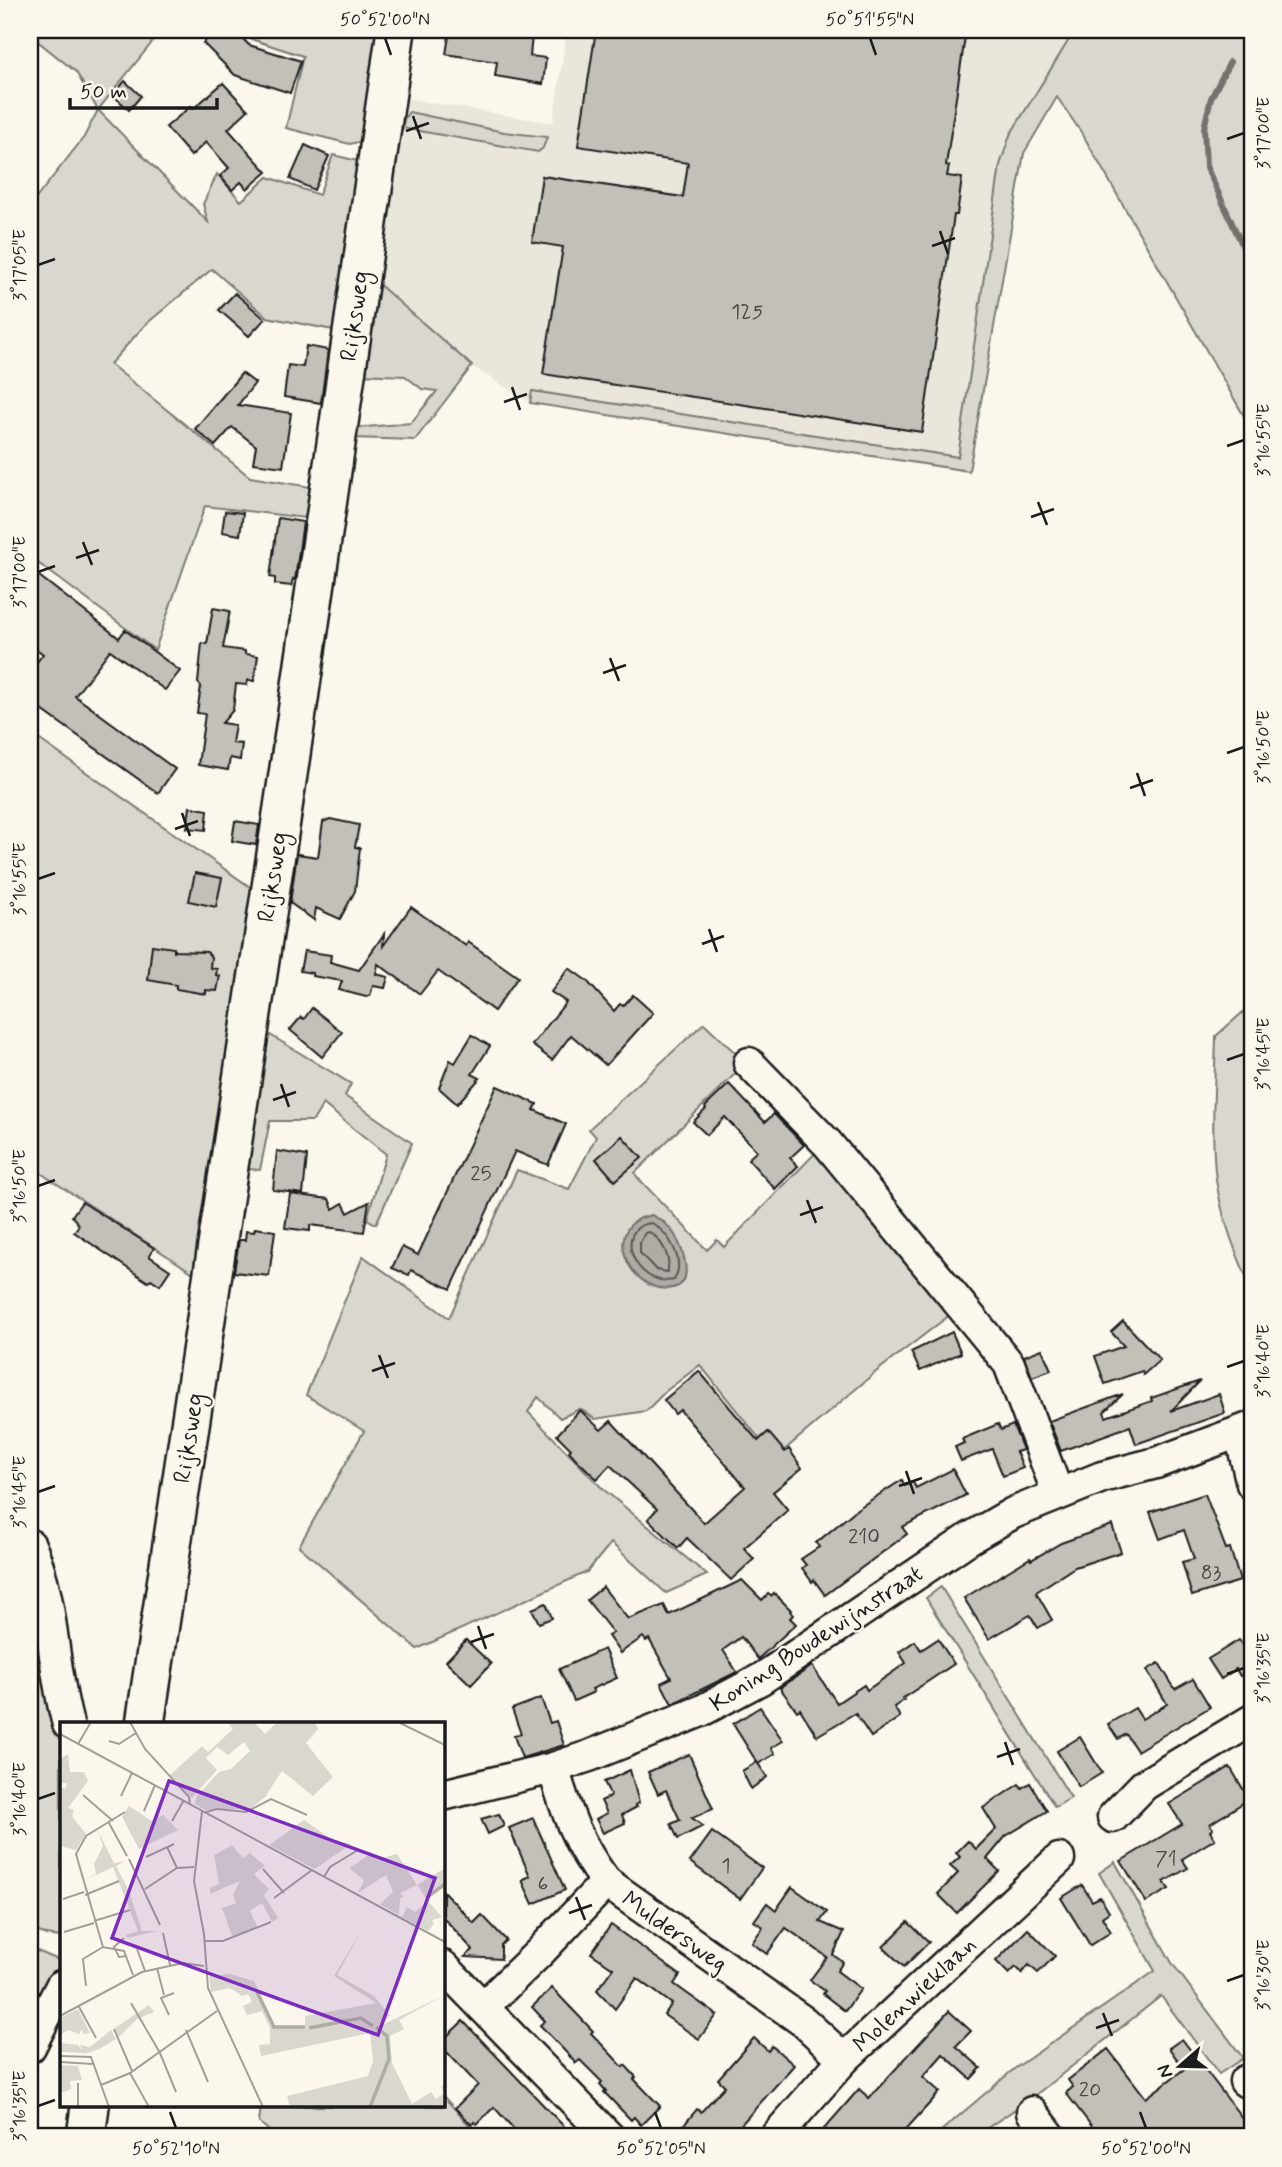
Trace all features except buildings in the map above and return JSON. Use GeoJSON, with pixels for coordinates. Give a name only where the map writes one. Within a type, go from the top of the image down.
{"type":"FeatureCollection","features":[{"type":"Feature","properties":{"kind":"main road","name":"Rijksweg"},"geometry":{"type":"LineString","coordinates":[[145,1722],[396,30]]}},
{"type":"Feature","properties":{"kind":"main road"},"geometry":{"type":"LineString","coordinates":[[86,2137],[90,2108]]}},
{"type":"Feature","properties":{"kind":"street"},"geometry":{"type":"LineString","coordinates":[[749,1063],[828,1144],[1009,1364],[1058,1494]]}},
{"type":"Feature","properties":{"kind":"street"},"geometry":{"type":"LineString","coordinates":[[1246,1431],[1252,1484]]}},
{"type":"Feature","properties":{"kind":"street","name":"Koning Boudewijnstraat"},"geometry":{"type":"LineString","coordinates":[[444,1795],[553,1768],[653,1732],[701,1711],[761,1679],[970,1538],[1013,1513],[1058,1494],[1246,1431]]}},
{"type":"Feature","properties":{"kind":"street"},"geometry":{"type":"LineString","coordinates":[[30,1545],[38,1564],[49,1610],[60,1697],[67,1722]]}},
{"type":"Feature","properties":{"kind":"street"},"geometry":{"type":"LineString","coordinates":[[1113,1817],[1144,1785],[1252,1720]]}},
{"type":"Feature","properties":{"kind":"street","name":"Muldersweg"},"geometry":{"type":"LineString","coordinates":[[553,1768],[570,1821],[587,1857],[606,1882],[804,2022],[844,2059]]}},
{"type":"Feature","properties":{"kind":"street","name":"Molenwieklaan"},"geometry":{"type":"LineString","coordinates":[[775,2137],[844,2059],[1059,1858]]}},
{"type":"Feature","properties":{"kind":"street"},"geometry":{"type":"LineString","coordinates":[[483,2007],[606,1882]]}},
{"type":"Feature","properties":{"kind":"street"},"geometry":{"type":"LineString","coordinates":[[444,1967],[609,2137]]}},
{"type":"Feature","properties":{"kind":"street"},"geometry":{"type":"LineString","coordinates":[[30,2047],[60,1988]]}},
{"type":"Feature","properties":{"kind":"street"},"geometry":{"type":"LineString","coordinates":[[1032,2112],[1051,2137]]}},
{"type":"Feature","properties":{"kind":"shaded area"},"geometry":{"type":"Polygon","coordinates":[[[30,30],[162,30],[98,110],[76,72],[30,35],[30,30]]]}},
{"type":"Feature","properties":{"kind":"shaded area"},"geometry":{"type":"Polygon","coordinates":[[[240,30],[386,30],[370,139],[350,144],[286,128],[303,56],[251,39],[240,30]]]}},
{"type":"Feature","properties":{"kind":"shaded area"},"geometry":{"type":"Polygon","coordinates":[[[567,30],[1075,30],[1010,135],[1000,165],[959,457],[532,391],[530,403],[472,366],[375,281],[403,98],[553,123],[567,30]]]}},
{"type":"Feature","properties":{"kind":"shaded area"},"geometry":{"type":"Polygon","coordinates":[[[1075,30],[1252,30],[1252,430],[1083,135],[1057,97],[1024,153],[969,471],[530,403],[532,391],[958,457],[1000,165],[1010,135],[1075,30]]]}},
{"type":"Feature","properties":{"kind":"shaded area"},"geometry":{"type":"Polygon","coordinates":[[[98,110],[208,222],[203,204],[217,174],[241,201],[268,177],[319,195],[333,155],[366,163],[338,331],[267,317],[212,269],[145,325],[110,364],[250,477],[317,488],[314,519],[205,506],[155,650],[30,557],[30,206],[84,137],[98,110]]]}},
{"type":"Feature","properties":{"kind":"shaded area"},"geometry":{"type":"Polygon","coordinates":[[[409,112],[504,132],[547,137],[543,148],[538,152],[402,128],[409,112]]]}},
{"type":"Feature","properties":{"kind":"shaded area"},"geometry":{"type":"Polygon","coordinates":[[[375,281],[472,366],[415,440],[353,438],[355,428],[411,423],[437,391],[422,389],[405,376],[360,374],[375,281]]]}},
{"type":"Feature","properties":{"kind":"shaded area"},"geometry":{"type":"Polygon","coordinates":[[[30,733],[253,889],[201,1278],[30,1166],[30,733]]]}},
{"type":"Feature","properties":{"kind":"shaded area"},"geometry":{"type":"Polygon","coordinates":[[[1252,1004],[1252,1289],[1234,1246],[1220,1201],[1215,1171],[1213,1120],[1216,1036],[1252,1004]]]}},
{"type":"Feature","properties":{"kind":"shaded area"},"geometry":{"type":"Polygon","coordinates":[[[704,1023],[746,1063],[635,1173],[637,1177],[707,1250],[717,1240],[724,1247],[825,1143],[955,1311],[877,1371],[775,1458],[700,1365],[666,1391],[646,1411],[595,1419],[580,1409],[560,1418],[538,1397],[528,1412],[603,1489],[707,1575],[666,1593],[611,1543],[587,1572],[417,1649],[299,1546],[364,1431],[306,1395],[363,1256],[449,1318],[517,1170],[569,1189],[596,1137],[589,1129],[704,1023]],[[664,1222],[648,1284],[670,1288],[682,1283],[677,1239],[664,1222]]]}},
{"type":"Feature","properties":{"kind":"shaded area"},"geometry":{"type":"Polygon","coordinates":[[[262,1030],[351,1084],[345,1096],[412,1143],[376,1224],[367,1219],[386,1154],[323,1104],[313,1121],[270,1121],[260,1170],[239,1168],[262,1030]]]}},
{"type":"Feature","properties":{"kind":"shaded area"},"geometry":{"type":"Polygon","coordinates":[[[30,1565],[60,1726],[60,1937],[46,1935],[30,1928],[30,1565]]]}},
{"type":"Feature","properties":{"kind":"shaded area"},"geometry":{"type":"Polygon","coordinates":[[[941,1587],[1071,1798],[1055,1807],[926,1598],[941,1587]]]}},
{"type":"Feature","properties":{"kind":"shaded area"},"geometry":{"type":"Polygon","coordinates":[[[1115,1862],[1172,1963],[1243,2058],[1219,2074],[1161,1996],[1033,2097],[974,2137],[934,2137],[1014,2069],[1155,1971],[1099,1873],[1115,1862]]]}},
{"type":"Feature","properties":{"kind":"shaded area"},"geometry":{"type":"Polygon","coordinates":[[[30,1948],[60,1961],[60,1971],[30,2032],[30,1948]]]}},
{"type":"Feature","properties":{"kind":"shaded area"},"geometry":{"type":"Polygon","coordinates":[[[444,2097],[480,2137],[276,2137],[259,2122],[261,2108],[444,2108],[444,2097]]]}},
{"type":"Feature","properties":{"kind":"water"},"geometry":{"type":"Polygon","coordinates":[[[652,1215],[671,1229],[683,1254],[686,1272],[684,1279],[680,1285],[672,1288],[657,1287],[643,1281],[626,1258],[623,1244],[626,1231],[636,1221],[652,1215]]]}},
{"type":"Feature","properties":{"kind":"waterway"},"geometry":{"type":"LineString","coordinates":[[1225,34],[1226,30]]}},
{"type":"Feature","properties":{"kind":"waterway"},"geometry":{"type":"LineString","coordinates":[[1230,62],[1211,98],[1204,128],[1206,166],[1244,249],[1252,259]]}}]}
